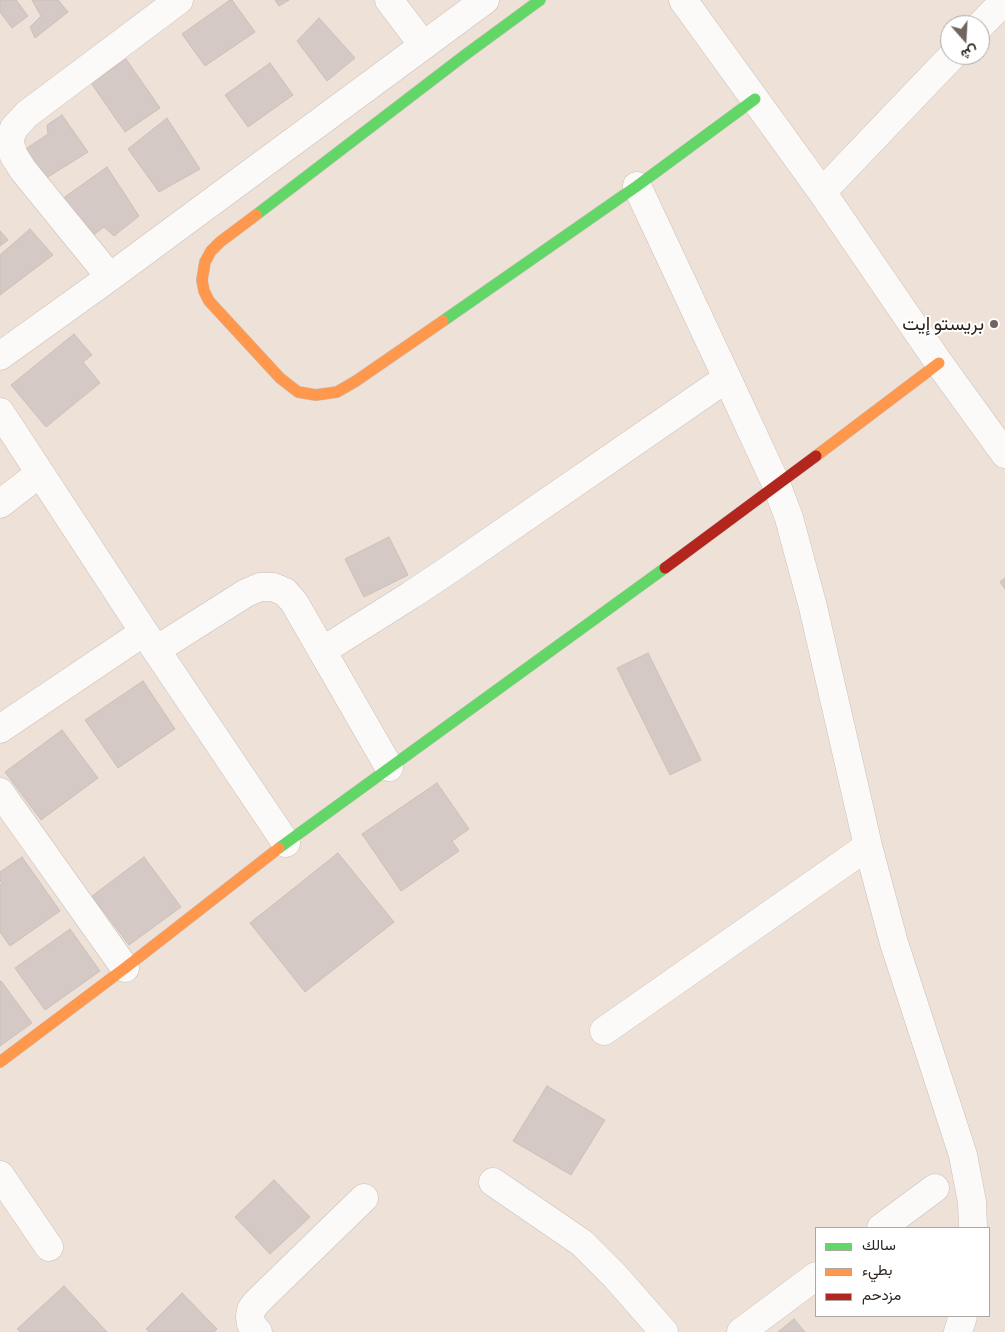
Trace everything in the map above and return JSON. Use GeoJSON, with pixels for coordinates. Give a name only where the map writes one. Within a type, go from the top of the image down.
{"type":"FeatureCollection","features":[{"type":"Feature","properties":{"kind":"street"},"geometry":{"type":"LineString","coordinates":[[110,277],[24,170],[14,156],[9,141],[14,128],[27,114],[179,0]]}},
{"type":"Feature","properties":{"kind":"street"},"geometry":{"type":"LineString","coordinates":[[390,0],[434,37],[465,55]]}},
{"type":"Feature","properties":{"kind":"street"},"geometry":{"type":"LineString","coordinates":[[0,356],[485,0]]}},
{"type":"Feature","properties":{"kind":"street"},"geometry":{"type":"LineString","coordinates":[[540,0],[220,242],[205,262],[202,280],[204,291],[209,301],[280,378],[298,392],[316,395],[337,392],[356,381],[637,186],[755,99]]}},
{"type":"Feature","properties":{"kind":"street"},"geometry":{"type":"LineString","coordinates":[[683,0],[822,192],[939,363],[1005,454]]}},
{"type":"Feature","properties":{"kind":"street"},"geometry":{"type":"LineString","coordinates":[[822,192],[943,65]]}},
{"type":"Feature","properties":{"kind":"street"},"geometry":{"type":"LineString","coordinates":[[637,186],[777,486],[789,518],[813,607],[868,846],[897,952],[963,1155],[972,1202],[973,1227]]}},
{"type":"Feature","properties":{"kind":"street"},"geometry":{"type":"LineString","coordinates":[[0,1062],[126,968],[286,843],[777,486],[939,363]]}},
{"type":"Feature","properties":{"kind":"street"},"geometry":{"type":"LineString","coordinates":[[322,651],[434,579],[727,378]]}},
{"type":"Feature","properties":{"kind":"street"},"geometry":{"type":"LineString","coordinates":[[0,412],[150,641],[286,843]]}},
{"type":"Feature","properties":{"kind":"street"},"geometry":{"type":"LineString","coordinates":[[0,504],[40,473]]}},
{"type":"Feature","properties":{"kind":"street"},"geometry":{"type":"LineString","coordinates":[[0,729],[150,641],[246,593],[260,587],[273,587],[285,592],[294,602],[389,767]]}},
{"type":"Feature","properties":{"kind":"street"},"geometry":{"type":"LineString","coordinates":[[0,792],[126,968]]}},
{"type":"Feature","properties":{"kind":"street"},"geometry":{"type":"LineString","coordinates":[[604,1031],[868,846]]}},
{"type":"Feature","properties":{"kind":"street"},"geometry":{"type":"LineString","coordinates":[[0,1175],[49,1248]]}},
{"type":"Feature","properties":{"kind":"street"},"geometry":{"type":"LineString","coordinates":[[493,1182],[582,1243],[599,1259],[664,1332]]}},
{"type":"Feature","properties":{"kind":"street"},"geometry":{"type":"LineString","coordinates":[[882,1227],[935,1188]]}},
{"type":"Feature","properties":{"kind":"street"},"geometry":{"type":"LineString","coordinates":[[258,1332],[251,1324],[250,1317],[251,1310],[256,1303],[364,1198]]}},
{"type":"Feature","properties":{"kind":"street"},"geometry":{"type":"LineString","coordinates":[[741,1332],[815,1277]]}},
{"type":"Feature","properties":{"kind":"street"},"geometry":{"type":"LineString","coordinates":[[958,1332],[963,1317]]}},
{"type":"Feature","properties":{"kind":"building"},"geometry":{"type":"Polygon","coordinates":[[[0,0],[16,0],[28,16],[12,28],[0,12],[0,0]]]}},
{"type":"Feature","properties":{"kind":"building"},"geometry":{"type":"Polygon","coordinates":[[[32,0],[58,0],[68,12],[35,38],[30,27],[41,16],[32,0]]]}},
{"type":"Feature","properties":{"kind":"building"},"geometry":{"type":"Polygon","coordinates":[[[232,0],[255,32],[205,66],[182,34],[232,0]]]}},
{"type":"Feature","properties":{"kind":"building"},"geometry":{"type":"Polygon","coordinates":[[[275,0],[289,0],[279,6],[275,0]]]}},
{"type":"Feature","properties":{"kind":"building"},"geometry":{"type":"Polygon","coordinates":[[[319,18],[355,58],[327,81],[297,41],[319,18]]]}},
{"type":"Feature","properties":{"kind":"building"},"geometry":{"type":"Polygon","coordinates":[[[126,59],[160,108],[125,132],[91,83],[126,59]]]}},
{"type":"Feature","properties":{"kind":"building"},"geometry":{"type":"Polygon","coordinates":[[[270,63],[293,95],[248,127],[225,95],[270,63]]]}},
{"type":"Feature","properties":{"kind":"building"},"geometry":{"type":"Polygon","coordinates":[[[62,115],[88,152],[40,182],[24,150],[48,134],[47,125],[62,115]]]}},
{"type":"Feature","properties":{"kind":"building"},"geometry":{"type":"Polygon","coordinates":[[[167,118],[200,169],[159,192],[128,149],[167,118]]]}},
{"type":"Feature","properties":{"kind":"building"},"geometry":{"type":"Polygon","coordinates":[[[107,167],[139,216],[114,236],[104,227],[92,236],[62,199],[107,167]]]}},
{"type":"Feature","properties":{"kind":"building"},"geometry":{"type":"Polygon","coordinates":[[[30,229],[53,255],[0,295],[0,255],[30,229]]]}},
{"type":"Feature","properties":{"kind":"building"},"geometry":{"type":"Polygon","coordinates":[[[0,231],[8,240],[0,246],[0,231]]]}},
{"type":"Feature","properties":{"kind":"building"},"geometry":{"type":"Polygon","coordinates":[[[74,334],[92,355],[83,362],[100,383],[46,427],[11,385],[74,334]]]}},
{"type":"Feature","properties":{"kind":"building"},"geometry":{"type":"Polygon","coordinates":[[[389,537],[408,575],[364,597],[345,559],[389,537]]]}},
{"type":"Feature","properties":{"kind":"building"},"geometry":{"type":"Polygon","coordinates":[[[1005,578],[1005,589],[1000,582],[1005,578]]]}},
{"type":"Feature","properties":{"kind":"building"},"geometry":{"type":"Polygon","coordinates":[[[648,653],[701,760],[670,775],[617,668],[648,653]]]}},
{"type":"Feature","properties":{"kind":"building"},"geometry":{"type":"Polygon","coordinates":[[[143,681],[175,729],[118,768],[85,720],[143,681]]]}},
{"type":"Feature","properties":{"kind":"building"},"geometry":{"type":"Polygon","coordinates":[[[62,730],[98,778],[41,820],[5,772],[62,730]]]}},
{"type":"Feature","properties":{"kind":"building"},"geometry":{"type":"Polygon","coordinates":[[[437,783],[469,829],[452,841],[459,851],[401,891],[362,834],[437,783]]]}},
{"type":"Feature","properties":{"kind":"building"},"geometry":{"type":"Polygon","coordinates":[[[338,853],[394,922],[305,992],[250,923],[338,853]]]}},
{"type":"Feature","properties":{"kind":"building"},"geometry":{"type":"Polygon","coordinates":[[[22,857],[60,911],[10,946],[0,932],[0,885],[2,884],[0,872],[22,857]]]}},
{"type":"Feature","properties":{"kind":"building"},"geometry":{"type":"Polygon","coordinates":[[[144,857],[181,907],[129,945],[92,896],[144,857]]]}},
{"type":"Feature","properties":{"kind":"building"},"geometry":{"type":"Polygon","coordinates":[[[70,929],[100,971],[45,1010],[15,968],[70,929]]]}},
{"type":"Feature","properties":{"kind":"building"},"geometry":{"type":"Polygon","coordinates":[[[0,982],[32,1023],[0,1046],[0,982]]]}},
{"type":"Feature","properties":{"kind":"building"},"geometry":{"type":"Polygon","coordinates":[[[547,1086],[605,1120],[571,1175],[513,1141],[547,1086]]]}},
{"type":"Feature","properties":{"kind":"building"},"geometry":{"type":"Polygon","coordinates":[[[274,1180],[310,1217],[270,1254],[235,1217],[274,1180]]]}},
{"type":"Feature","properties":{"kind":"building"},"geometry":{"type":"Polygon","coordinates":[[[64,1286],[107,1332],[20,1332],[17,1329],[64,1286]]]}},
{"type":"Feature","properties":{"kind":"building"},"geometry":{"type":"Polygon","coordinates":[[[182,1293],[217,1329],[214,1332],[149,1332],[146,1329],[182,1293]]]}},
{"type":"Feature","properties":{"kind":"building"},"geometry":{"type":"Polygon","coordinates":[[[794,1319],[805,1332],[778,1332],[794,1319]]]}},
{"type":"Feature","properties":{"kind":"traffic: fast"},"geometry":{"type":"LineString","coordinates":[[256,215],[540,0]]}},
{"type":"Feature","properties":{"kind":"traffic: fast"},"geometry":{"type":"LineString","coordinates":[[443,321],[637,186],[755,99]]}},
{"type":"Feature","properties":{"kind":"traffic: fast"},"geometry":{"type":"LineString","coordinates":[[279,848],[665,568]]}},
{"type":"Feature","properties":{"kind":"traffic: slow"},"geometry":{"type":"LineString","coordinates":[[256,215],[211,251],[205,262],[202,280],[204,291],[209,301],[280,378],[298,392],[316,395],[337,392],[443,321]]}},
{"type":"Feature","properties":{"kind":"traffic: slow"},"geometry":{"type":"LineString","coordinates":[[816,456],[939,363]]}},
{"type":"Feature","properties":{"kind":"traffic: slow"},"geometry":{"type":"LineString","coordinates":[[0,1062],[279,848]]}},
{"type":"Feature","properties":{"kind":"traffic: jam"},"geometry":{"type":"LineString","coordinates":[[665,568],[816,456]]}},
{"type":"Feature","properties":{"kind":"place","name":"بريستو إيت"},"geometry":{"type":"Point","coordinates":[994,324]}}]}
